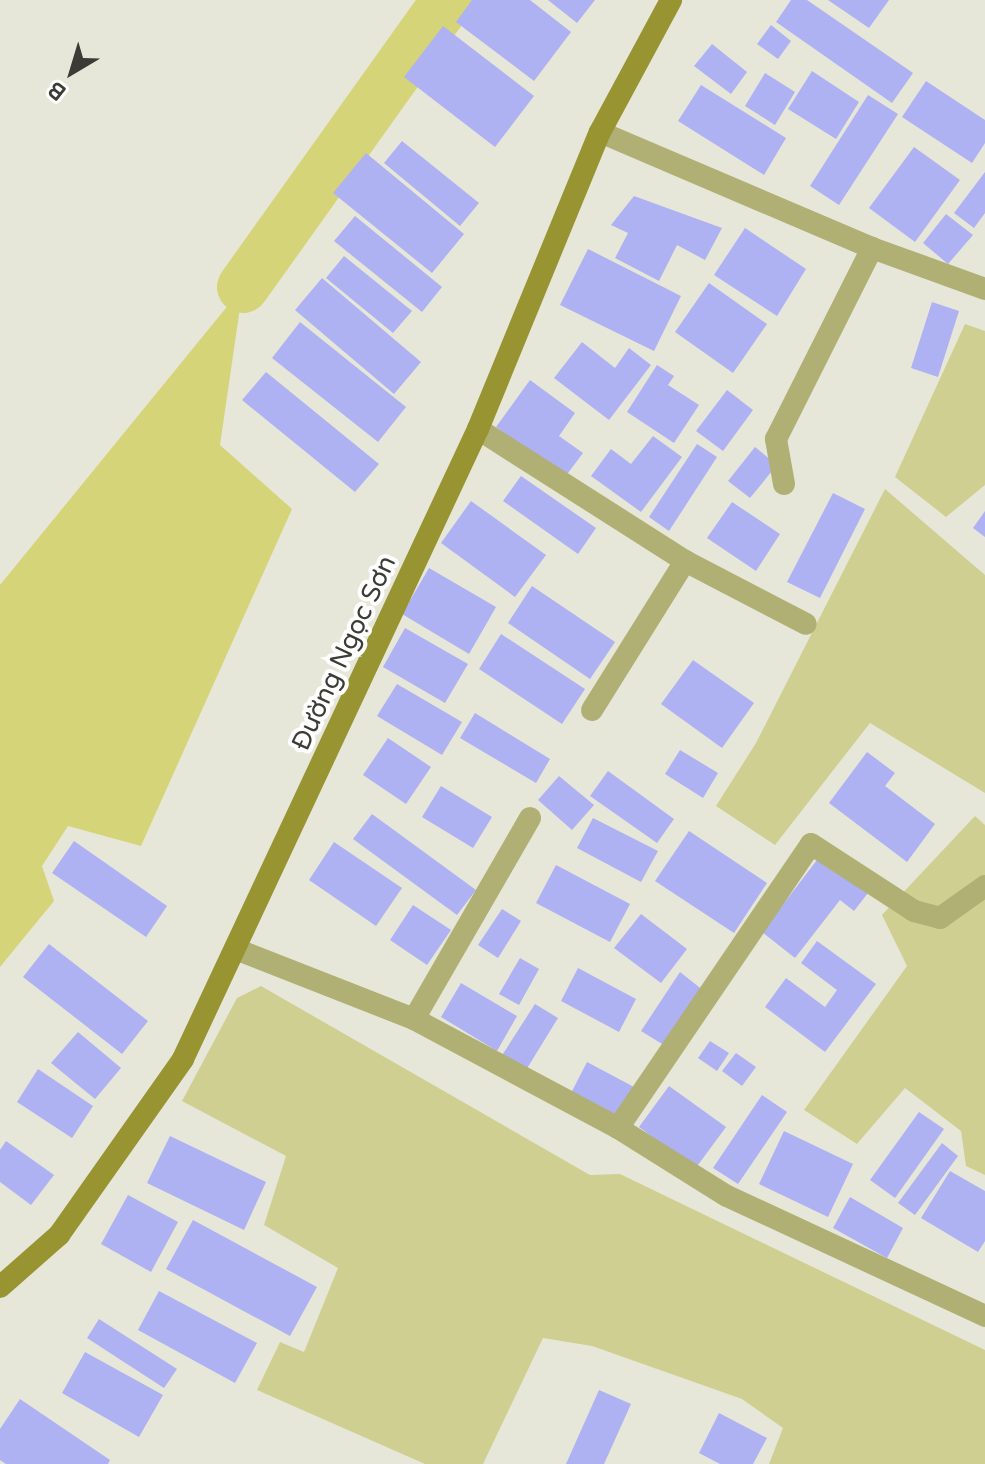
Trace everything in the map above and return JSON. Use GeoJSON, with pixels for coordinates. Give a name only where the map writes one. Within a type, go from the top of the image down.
{"type":"FeatureCollection","features":[{"type":"Feature","properties":{"kind":"main road","name":"Đường Ngọc Sơn"},"geometry":{"type":"LineString","coordinates":[[0,1287],[59,1235],[183,1059],[238,950],[478,429],[600,132],[671,0]]}},
{"type":"Feature","properties":{"kind":"street"},"geometry":{"type":"LineString","coordinates":[[600,132],[872,248],[985,289]]}},
{"type":"Feature","properties":{"kind":"street"},"geometry":{"type":"LineString","coordinates":[[784,484],[776,439],[872,248]]}},
{"type":"Feature","properties":{"kind":"street"},"geometry":{"type":"LineString","coordinates":[[478,429],[685,561],[806,624]]}},
{"type":"Feature","properties":{"kind":"street"},"geometry":{"type":"LineString","coordinates":[[592,710],[685,561]]}},
{"type":"Feature","properties":{"kind":"street"},"geometry":{"type":"LineString","coordinates":[[414,1019],[530,818]]}},
{"type":"Feature","properties":{"kind":"street"},"geometry":{"type":"LineString","coordinates":[[618,1128],[811,844],[914,911],[940,918],[985,886]]}},
{"type":"Feature","properties":{"kind":"street"},"geometry":{"type":"LineString","coordinates":[[238,950],[414,1019],[618,1128],[727,1196],[985,1316]]}},
{"type":"Feature","properties":{"kind":"shaded area"},"geometry":{"type":"Polygon","coordinates":[[[243,287],[220,445],[292,509],[141,846],[68,826],[42,866],[54,901],[0,967],[0,585],[243,287]]]}},
{"type":"Feature","properties":{"kind":"shaded area"},"geometry":{"type":"Polygon","coordinates":[[[965,324],[985,331],[985,485],[946,517],[895,477],[965,324]]]}},
{"type":"Feature","properties":{"kind":"shaded area"},"geometry":{"type":"Polygon","coordinates":[[[885,489],[985,575],[985,793],[870,723],[775,845],[716,806],[756,743],[885,489]]]}},
{"type":"Feature","properties":{"kind":"shaded area"},"geometry":{"type":"Polygon","coordinates":[[[975,816],[985,825],[985,1175],[966,1166],[961,1131],[905,1088],[857,1144],[804,1110],[907,966],[882,915],[975,816]]]}},
{"type":"Feature","properties":{"kind":"shaded area"},"geometry":{"type":"Polygon","coordinates":[[[261,986],[590,1175],[620,1174],[985,1350],[985,1464],[769,1464],[783,1428],[742,1399],[592,1346],[543,1338],[483,1464],[425,1464],[257,1390],[280,1342],[304,1352],[338,1268],[264,1225],[286,1156],[182,1101],[237,998],[261,986]]]}},
{"type":"Feature","properties":{"kind":"building"},"geometry":{"type":"Polygon","coordinates":[[[472,0],[530,0],[571,32],[534,81],[456,22],[472,0]]]}},
{"type":"Feature","properties":{"kind":"building"},"geometry":{"type":"Polygon","coordinates":[[[548,0],[595,0],[577,23],[548,0]]]}},
{"type":"Feature","properties":{"kind":"building"},"geometry":{"type":"Polygon","coordinates":[[[791,0],[807,0],[913,73],[892,103],[776,22],[791,0]]]}},
{"type":"Feature","properties":{"kind":"building"},"geometry":{"type":"Polygon","coordinates":[[[828,0],[889,0],[869,28],[828,0]]]}},
{"type":"Feature","properties":{"kind":"building"},"geometry":{"type":"Polygon","coordinates":[[[771,25],[791,41],[778,59],[757,44],[771,25]]]}},
{"type":"Feature","properties":{"kind":"building"},"geometry":{"type":"Polygon","coordinates":[[[443,26],[534,96],[495,147],[404,77],[443,26]]]}},
{"type":"Feature","properties":{"kind":"building"},"geometry":{"type":"Polygon","coordinates":[[[712,44],[747,72],[731,94],[694,66],[712,44]]]}},
{"type":"Feature","properties":{"kind":"building"},"geometry":{"type":"Polygon","coordinates":[[[812,71],[859,102],[836,139],[788,109],[812,71]]]}},
{"type":"Feature","properties":{"kind":"building"},"geometry":{"type":"Polygon","coordinates":[[[765,73],[795,92],[775,125],[745,106],[765,73]]]}},
{"type":"Feature","properties":{"kind":"building"},"geometry":{"type":"Polygon","coordinates":[[[926,81],[985,120],[985,143],[972,163],[902,117],[926,81]]]}},
{"type":"Feature","properties":{"kind":"building"},"geometry":{"type":"Polygon","coordinates":[[[701,85],[786,138],[764,175],[678,121],[701,85]]]}},
{"type":"Feature","properties":{"kind":"building"},"geometry":{"type":"Polygon","coordinates":[[[868,95],[898,114],[839,205],[810,186],[868,95]]]}},
{"type":"Feature","properties":{"kind":"building"},"geometry":{"type":"Polygon","coordinates":[[[402,141],[479,203],[460,226],[384,163],[402,141]]]}},
{"type":"Feature","properties":{"kind":"building"},"geometry":{"type":"Polygon","coordinates":[[[914,147],[960,180],[915,242],[869,208],[914,147]]]}},
{"type":"Feature","properties":{"kind":"building"},"geometry":{"type":"Polygon","coordinates":[[[366,153],[464,234],[432,273],[333,193],[366,153]]]}},
{"type":"Feature","properties":{"kind":"building"},"geometry":{"type":"Polygon","coordinates":[[[985,172],[985,213],[974,228],[954,213],[985,172]]]}},
{"type":"Feature","properties":{"kind":"building"},"geometry":{"type":"Polygon","coordinates":[[[634,196],[722,228],[705,260],[677,245],[659,281],[615,258],[628,233],[611,225],[634,196]]]}},
{"type":"Feature","properties":{"kind":"building"},"geometry":{"type":"Polygon","coordinates":[[[946,214],[973,235],[948,264],[923,243],[946,214]]]}},
{"type":"Feature","properties":{"kind":"building"},"geometry":{"type":"Polygon","coordinates":[[[355,216],[442,287],[422,312],[334,241],[355,216]]]}},
{"type":"Feature","properties":{"kind":"building"},"geometry":{"type":"Polygon","coordinates":[[[745,228],[806,269],[777,316],[714,275],[745,228]]]}},
{"type":"Feature","properties":{"kind":"building"},"geometry":{"type":"Polygon","coordinates":[[[588,249],[681,296],[654,351],[560,305],[588,249]]]}},
{"type":"Feature","properties":{"kind":"building"},"geometry":{"type":"Polygon","coordinates":[[[344,256],[412,311],[393,333],[326,278],[344,256]]]}},
{"type":"Feature","properties":{"kind":"building"},"geometry":{"type":"Polygon","coordinates":[[[322,278],[421,362],[394,394],[295,310],[322,278]]]}},
{"type":"Feature","properties":{"kind":"building"},"geometry":{"type":"Polygon","coordinates":[[[709,283],[767,324],[733,373],[675,332],[709,283]]]}},
{"type":"Feature","properties":{"kind":"building"},"geometry":{"type":"Polygon","coordinates":[[[932,302],[959,311],[938,377],[911,368],[932,302]]]}},
{"type":"Feature","properties":{"kind":"building"},"geometry":{"type":"Polygon","coordinates":[[[300,322],[406,407],[378,442],[272,358],[300,322]]]}},
{"type":"Feature","properties":{"kind":"building"},"geometry":{"type":"Polygon","coordinates":[[[582,342],[615,368],[629,348],[651,365],[609,420],[554,378],[582,342]]]}},
{"type":"Feature","properties":{"kind":"building"},"geometry":{"type":"Polygon","coordinates":[[[657,365],[674,376],[668,385],[699,405],[674,443],[627,412],[657,365]]]}},
{"type":"Feature","properties":{"kind":"building"},"geometry":{"type":"Polygon","coordinates":[[[266,372],[379,464],[355,492],[242,400],[266,372]]]}},
{"type":"Feature","properties":{"kind":"building"},"geometry":{"type":"Polygon","coordinates":[[[530,380],[575,413],[559,436],[583,453],[565,477],[496,427],[530,380]]]}},
{"type":"Feature","properties":{"kind":"building"},"geometry":{"type":"Polygon","coordinates":[[[727,390],[753,410],[723,451],[696,431],[727,390]]]}},
{"type":"Feature","properties":{"kind":"building"},"geometry":{"type":"Polygon","coordinates":[[[653,436],[682,457],[641,512],[591,476],[611,449],[631,464],[653,436]]]}},
{"type":"Feature","properties":{"kind":"building"},"geometry":{"type":"Polygon","coordinates":[[[697,444],[717,457],[669,531],[649,517],[697,444]]]}},
{"type":"Feature","properties":{"kind":"building"},"geometry":{"type":"Polygon","coordinates":[[[755,447],[777,465],[750,498],[728,481],[755,447]]]}},
{"type":"Feature","properties":{"kind":"building"},"geometry":{"type":"Polygon","coordinates":[[[521,476],[596,528],[578,554],[503,501],[521,476]]]}},
{"type":"Feature","properties":{"kind":"building"},"geometry":{"type":"Polygon","coordinates":[[[833,493],[865,509],[820,598],[787,582],[833,493]]]}},
{"type":"Feature","properties":{"kind":"building"},"geometry":{"type":"Polygon","coordinates":[[[471,501],[546,555],[515,597],[441,543],[471,501]]]}},
{"type":"Feature","properties":{"kind":"building"},"geometry":{"type":"Polygon","coordinates":[[[732,502],[780,534],[756,571],[707,538],[732,502]]]}},
{"type":"Feature","properties":{"kind":"building"},"geometry":{"type":"Polygon","coordinates":[[[985,511],[985,537],[973,528],[985,511]]]}},
{"type":"Feature","properties":{"kind":"building"},"geometry":{"type":"Polygon","coordinates":[[[429,568],[496,607],[469,654],[402,614],[429,568]]]}},
{"type":"Feature","properties":{"kind":"building"},"geometry":{"type":"Polygon","coordinates":[[[532,586],[615,642],[590,679],[508,623],[532,586]]]}},
{"type":"Feature","properties":{"kind":"building"},"geometry":{"type":"Polygon","coordinates":[[[405,628],[468,664],[445,703],[383,667],[405,628]]]}},
{"type":"Feature","properties":{"kind":"building"},"geometry":{"type":"Polygon","coordinates":[[[501,634],[585,689],[562,724],[479,669],[501,634]]]}},
{"type":"Feature","properties":{"kind":"building"},"geometry":{"type":"Polygon","coordinates":[[[693,660],[754,703],[722,748],[661,704],[693,660]]]}},
{"type":"Feature","properties":{"kind":"building"},"geometry":{"type":"Polygon","coordinates":[[[397,684],[462,722],[442,755],[377,716],[397,684]]]}},
{"type":"Feature","properties":{"kind":"building"},"geometry":{"type":"Polygon","coordinates":[[[475,713],[550,759],[536,783],[460,738],[475,713]]]}},
{"type":"Feature","properties":{"kind":"building"},"geometry":{"type":"Polygon","coordinates":[[[388,738],[431,767],[406,804],[363,775],[388,738]]]}},
{"type":"Feature","properties":{"kind":"building"},"geometry":{"type":"Polygon","coordinates":[[[680,750],[718,773],[703,798],[665,774],[680,750]]]}},
{"type":"Feature","properties":{"kind":"building"},"geometry":{"type":"Polygon","coordinates":[[[867,752],[895,773],[885,786],[935,824],[907,862],[829,803],[867,752]]]}},
{"type":"Feature","properties":{"kind":"building"},"geometry":{"type":"Polygon","coordinates":[[[608,771],[674,819],[657,843],[590,796],[608,771]]]}},
{"type":"Feature","properties":{"kind":"building"},"geometry":{"type":"Polygon","coordinates":[[[559,776],[594,805],[572,830],[538,800],[559,776]]]}},
{"type":"Feature","properties":{"kind":"building"},"geometry":{"type":"Polygon","coordinates":[[[441,786],[492,817],[473,848],[422,817],[441,786]]]}},
{"type":"Feature","properties":{"kind":"building"},"geometry":{"type":"Polygon","coordinates":[[[372,814],[476,890],[457,915],[353,839],[372,814]]]}},
{"type":"Feature","properties":{"kind":"building"},"geometry":{"type":"Polygon","coordinates":[[[593,818],[658,851],[641,882],[577,848],[593,818]]]}},
{"type":"Feature","properties":{"kind":"building"},"geometry":{"type":"Polygon","coordinates":[[[689,831],[767,883],[734,933],[655,881],[689,831]]]}},
{"type":"Feature","properties":{"kind":"building"},"geometry":{"type":"Polygon","coordinates":[[[74,841],[167,906],[146,937],[52,873],[74,841]]]}},
{"type":"Feature","properties":{"kind":"building"},"geometry":{"type":"Polygon","coordinates":[[[334,842],[402,888],[376,926],[309,880],[334,842]]]}},
{"type":"Feature","properties":{"kind":"building"},"geometry":{"type":"Polygon","coordinates":[[[820,856],[868,893],[854,911],[840,900],[795,958],[762,932],[820,856]]]}},
{"type":"Feature","properties":{"kind":"building"},"geometry":{"type":"Polygon","coordinates":[[[556,865],[630,904],[610,942],[536,903],[556,865]]]}},
{"type":"Feature","properties":{"kind":"building"},"geometry":{"type":"Polygon","coordinates":[[[413,905],[451,930],[427,965],[390,940],[413,905]]]}},
{"type":"Feature","properties":{"kind":"building"},"geometry":{"type":"Polygon","coordinates":[[[502,909],[521,921],[498,958],[478,945],[502,909]]]}},
{"type":"Feature","properties":{"kind":"building"},"geometry":{"type":"Polygon","coordinates":[[[641,914],[687,949],[661,983],[614,948],[641,914]]]}},
{"type":"Feature","properties":{"kind":"building"},"geometry":{"type":"Polygon","coordinates":[[[817,941],[876,984],[825,1052],[765,1007],[786,978],[825,1007],[837,990],[801,963],[817,941]]]}},
{"type":"Feature","properties":{"kind":"building"},"geometry":{"type":"Polygon","coordinates":[[[49,944],[148,1021],[122,1054],[23,977],[49,944]]]}},
{"type":"Feature","properties":{"kind":"building"},"geometry":{"type":"Polygon","coordinates":[[[520,958],[539,969],[519,1005],[499,994],[520,958]]]}},
{"type":"Feature","properties":{"kind":"building"},"geometry":{"type":"Polygon","coordinates":[[[578,968],[636,999],[619,1032],[561,1001],[578,968]]]}},
{"type":"Feature","properties":{"kind":"building"},"geometry":{"type":"Polygon","coordinates":[[[680,972],[704,991],[667,1047],[641,1031],[680,972]]]}},
{"type":"Feature","properties":{"kind":"building"},"geometry":{"type":"Polygon","coordinates":[[[461,983],[517,1016],[497,1051],[441,1017],[461,983]]]}},
{"type":"Feature","properties":{"kind":"building"},"geometry":{"type":"Polygon","coordinates":[[[535,1004],[558,1018],[523,1075],[499,1060],[535,1004]]]}},
{"type":"Feature","properties":{"kind":"building"},"geometry":{"type":"Polygon","coordinates":[[[78,1032],[121,1068],[95,1099],[51,1063],[78,1032]]]}},
{"type":"Feature","properties":{"kind":"building"},"geometry":{"type":"Polygon","coordinates":[[[710,1041],[729,1053],[717,1071],[698,1058],[710,1041]]]}},
{"type":"Feature","properties":{"kind":"building"},"geometry":{"type":"Polygon","coordinates":[[[736,1053],[756,1067],[742,1086],[722,1071],[736,1053]]]}},
{"type":"Feature","properties":{"kind":"building"},"geometry":{"type":"Polygon","coordinates":[[[587,1062],[634,1087],[617,1121],[569,1097],[587,1062]]]}},
{"type":"Feature","properties":{"kind":"building"},"geometry":{"type":"Polygon","coordinates":[[[38,1069],[93,1106],[72,1138],[17,1102],[38,1069]]]}},
{"type":"Feature","properties":{"kind":"building"},"geometry":{"type":"Polygon","coordinates":[[[669,1086],[726,1127],[695,1169],[639,1127],[669,1086]]]}},
{"type":"Feature","properties":{"kind":"building"},"geometry":{"type":"Polygon","coordinates":[[[762,1095],[787,1112],[738,1184],[713,1168],[762,1095]]]}},
{"type":"Feature","properties":{"kind":"building"},"geometry":{"type":"Polygon","coordinates":[[[919,1112],[944,1129],[895,1198],[870,1180],[919,1112]]]}},
{"type":"Feature","properties":{"kind":"building"},"geometry":{"type":"Polygon","coordinates":[[[784,1131],[853,1164],[828,1217],[759,1184],[784,1131]]]}},
{"type":"Feature","properties":{"kind":"building"},"geometry":{"type":"Polygon","coordinates":[[[170,1136],[266,1182],[244,1230],[147,1183],[170,1136]]]}},
{"type":"Feature","properties":{"kind":"building"},"geometry":{"type":"Polygon","coordinates":[[[6,1141],[54,1175],[31,1205],[0,1182],[0,1150],[6,1141]]]}},
{"type":"Feature","properties":{"kind":"building"},"geometry":{"type":"Polygon","coordinates":[[[942,1143],[958,1156],[915,1215],[898,1203],[942,1143]]]}},
{"type":"Feature","properties":{"kind":"building"},"geometry":{"type":"Polygon","coordinates":[[[950,1171],[985,1191],[985,1241],[978,1252],[921,1218],[950,1171]]]}},
{"type":"Feature","properties":{"kind":"building"},"geometry":{"type":"Polygon","coordinates":[[[128,1195],[178,1222],[151,1272],[101,1244],[128,1195]]]}},
{"type":"Feature","properties":{"kind":"building"},"geometry":{"type":"Polygon","coordinates":[[[850,1197],[903,1228],[887,1258],[833,1228],[850,1197]]]}},
{"type":"Feature","properties":{"kind":"building"},"geometry":{"type":"Polygon","coordinates":[[[193,1220],[317,1287],[290,1336],[166,1269],[193,1220]]]}},
{"type":"Feature","properties":{"kind":"building"},"geometry":{"type":"Polygon","coordinates":[[[159,1291],[257,1343],[235,1383],[138,1330],[159,1291]]]}},
{"type":"Feature","properties":{"kind":"building"},"geometry":{"type":"Polygon","coordinates":[[[99,1319],[177,1369],[164,1388],[87,1338],[99,1319]]]}},
{"type":"Feature","properties":{"kind":"building"},"geometry":{"type":"Polygon","coordinates":[[[85,1352],[163,1395],[139,1437],[62,1393],[85,1352]]]}},
{"type":"Feature","properties":{"kind":"building"},"geometry":{"type":"Polygon","coordinates":[[[599,1390],[631,1404],[604,1464],[566,1464],[599,1390]]]}},
{"type":"Feature","properties":{"kind":"building"},"geometry":{"type":"Polygon","coordinates":[[[20,1399],[110,1460],[108,1464],[6,1464],[0,1460],[0,1429],[20,1399]]]}},
{"type":"Feature","properties":{"kind":"building"},"geometry":{"type":"Polygon","coordinates":[[[719,1413],[767,1438],[753,1464],[720,1464],[699,1453],[719,1413]]]}},
{"type":"Feature","properties":{"kind":"waterway"},"geometry":{"type":"LineString","coordinates":[[243,287],[448,0]]}}]}
